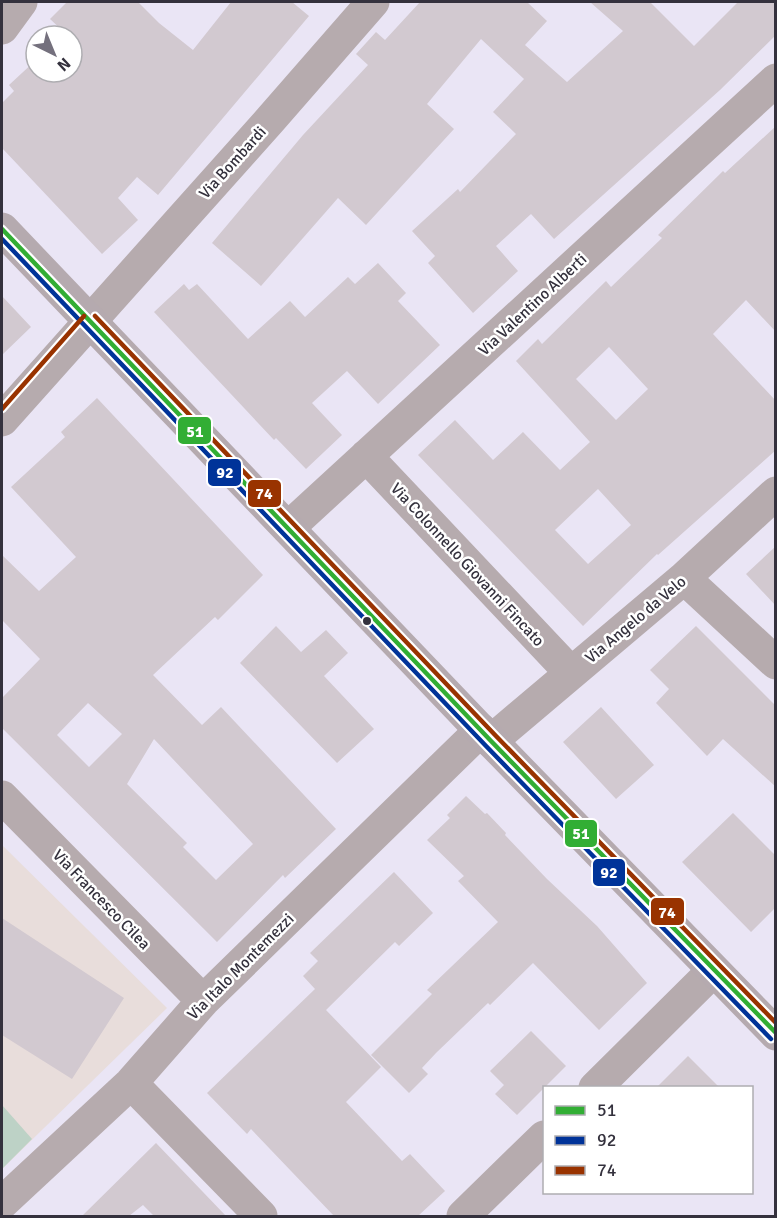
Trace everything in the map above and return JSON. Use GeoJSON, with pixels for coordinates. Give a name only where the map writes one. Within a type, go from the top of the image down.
{"type":"FeatureCollection","features":[{"type":"Feature","properties":{"kind":"main road"},"geometry":{"type":"LineString","coordinates":[[2,229],[486,736],[776,1034]]}},
{"type":"Feature","properties":{"kind":"street"},"geometry":{"type":"LineString","coordinates":[[2,28],[21,2]]}},
{"type":"Feature","properties":{"kind":"street","name":"Via Bombardi"},"geometry":{"type":"LineString","coordinates":[[2,420],[373,2]]}},
{"type":"Feature","properties":{"kind":"street","name":"Via Valentino Alberti"},"geometry":{"type":"LineString","coordinates":[[288,528],[776,80]]}},
{"type":"Feature","properties":{"kind":"street","name":"Via Colonnello Giovanni Fincato"},"geometry":{"type":"LineString","coordinates":[[366,456],[571,673]]}},
{"type":"Feature","properties":{"kind":"street","name":"Via Angelo da Velo"},"geometry":{"type":"LineString","coordinates":[[486,736],[571,673],[684,578],[776,493]]}},
{"type":"Feature","properties":{"kind":"street"},"geometry":{"type":"LineString","coordinates":[[684,578],[776,663]]}},
{"type":"Feature","properties":{"kind":"street","name":"Via Italo Montemezzi"},"geometry":{"type":"LineString","coordinates":[[2,1203],[131,1083],[203,1001],[486,736]]}},
{"type":"Feature","properties":{"kind":"street","name":"Via Francesco Cilea"},"geometry":{"type":"LineString","coordinates":[[2,797],[203,1001]]}},
{"type":"Feature","properties":{"kind":"street"},"geometry":{"type":"LineString","coordinates":[[597,1086],[713,971]]}},
{"type":"Feature","properties":{"kind":"street"},"geometry":{"type":"LineString","coordinates":[[131,1083],[261,1216]]}},
{"type":"Feature","properties":{"kind":"street"},"geometry":{"type":"LineString","coordinates":[[463,1216],[543,1138]]}},
{"type":"Feature","properties":{"kind":"shaded area"},"geometry":{"type":"Polygon","coordinates":[[[2,845],[167,1008],[2,1169],[2,845]]]}},
{"type":"Feature","properties":{"kind":"green space"},"geometry":{"type":"Polygon","coordinates":[[[2,1105],[32,1139],[2,1169],[2,1105]]]}},
{"type":"Feature","properties":{"kind":"building"},"geometry":{"type":"Polygon","coordinates":[[[67,2],[138,2],[159,23],[193,50],[231,2],[292,2],[309,16],[158,195],[137,177],[118,198],[138,220],[102,254],[2,148],[2,103],[14,91],[9,85],[24,71],[24,84],[84,84],[84,24],[55,24],[50,19],[67,2]]]}},
{"type":"Feature","properties":{"kind":"building"},"geometry":{"type":"Polygon","coordinates":[[[420,2],[527,2],[547,21],[525,45],[567,82],[623,31],[590,2],[650,2],[694,46],[738,2],[776,2],[776,35],[720,90],[554,239],[531,214],[496,246],[518,271],[473,313],[428,263],[435,256],[412,231],[458,189],[460,192],[516,134],[493,112],[524,79],[481,39],[427,104],[454,129],[366,225],[338,198],[261,286],[212,243],[303,135],[368,65],[356,54],[376,32],[385,40],[420,2]]]}},
{"type":"Feature","properties":{"kind":"building"},"geometry":{"type":"Polygon","coordinates":[[[776,126],[776,332],[746,300],[713,334],[776,401],[776,450],[657,554],[583,626],[418,455],[455,420],[493,460],[523,432],[560,470],[590,442],[516,361],[538,339],[542,344],[606,281],[611,287],[662,238],[658,235],[723,171],[725,173],[776,126]],[[609,347],[576,379],[616,420],[648,389],[609,347]],[[598,489],[555,530],[588,564],[631,525],[598,489]]]}},
{"type":"Feature","properties":{"kind":"building"},"geometry":{"type":"Polygon","coordinates":[[[378,263],[406,293],[398,301],[440,345],[378,404],[347,371],[312,403],[342,435],[306,469],[276,438],[274,440],[154,312],[184,284],[189,290],[197,284],[248,339],[290,301],[305,317],[348,277],[355,284],[378,263]]]}},
{"type":"Feature","properties":{"kind":"building"},"geometry":{"type":"Polygon","coordinates":[[[2,296],[31,327],[2,355],[2,296]]]}},
{"type":"Feature","properties":{"kind":"building"},"geometry":{"type":"Polygon","coordinates":[[[97,398],[263,575],[218,620],[215,617],[153,675],[202,725],[221,707],[336,829],[285,878],[283,875],[217,942],[2,728],[2,698],[40,659],[2,620],[2,555],[39,591],[76,557],[11,487],[65,437],[61,432],[97,398]],[[88,703],[57,735],[89,767],[122,734],[88,703]],[[154,739],[127,784],[187,843],[183,847],[216,880],[253,844],[154,739]]]}},
{"type":"Feature","properties":{"kind":"building"},"geometry":{"type":"Polygon","coordinates":[[[776,546],[776,606],[746,574],[776,546]]]}},
{"type":"Feature","properties":{"kind":"building"},"geometry":{"type":"Polygon","coordinates":[[[276,626],[301,652],[326,630],[348,653],[324,676],[374,729],[337,763],[240,663],[276,626]]]}},
{"type":"Feature","properties":{"kind":"building"},"geometry":{"type":"Polygon","coordinates":[[[696,626],[776,706],[776,787],[723,739],[707,756],[656,703],[669,689],[650,670],[696,626]]]}},
{"type":"Feature","properties":{"kind":"building"},"geometry":{"type":"Polygon","coordinates":[[[601,707],[654,765],[616,799],[563,742],[601,707]]]}},
{"type":"Feature","properties":{"kind":"building"},"geometry":{"type":"Polygon","coordinates":[[[466,796],[485,814],[487,813],[547,879],[597,926],[647,983],[599,1030],[533,963],[436,1053],[422,1068],[428,1074],[409,1093],[371,1055],[432,994],[427,990],[498,922],[458,881],[464,876],[427,840],[450,818],[447,815],[466,796]]]}},
{"type":"Feature","properties":{"kind":"building"},"geometry":{"type":"Polygon","coordinates":[[[733,813],[776,856],[776,907],[751,932],[682,862],[733,813]]]}},
{"type":"Feature","properties":{"kind":"building"},"geometry":{"type":"Polygon","coordinates":[[[394,872],[433,913],[399,946],[395,942],[326,1010],[381,1067],[346,1102],[402,1161],[410,1154],[445,1191],[418,1216],[334,1216],[251,1129],[247,1134],[207,1093],[315,989],[303,976],[318,961],[310,953],[394,872]]]}},
{"type":"Feature","properties":{"kind":"building"},"geometry":{"type":"Polygon","coordinates":[[[2,918],[124,998],[72,1079],[2,1035],[2,918]]]}},
{"type":"Feature","properties":{"kind":"building"},"geometry":{"type":"Polygon","coordinates":[[[531,1031],[566,1066],[546,1086],[543,1086],[543,1089],[517,1115],[495,1094],[504,1085],[490,1071],[531,1031]]]}},
{"type":"Feature","properties":{"kind":"building"},"geometry":{"type":"Polygon","coordinates":[[[688,1056],[718,1086],[658,1086],[688,1056]]]}},
{"type":"Feature","properties":{"kind":"building"},"geometry":{"type":"Polygon","coordinates":[[[156,1143],[226,1216],[154,1216],[143,1205],[129,1216],[82,1216],[156,1143]]]}},
{"type":"Feature","properties":{"kind":"transit line","name":"51"},"geometry":{"type":"LineString","coordinates":[[2,229],[491,741],[776,1033]]}},
{"type":"Feature","properties":{"kind":"transit line","name":"92"},"geometry":{"type":"LineString","coordinates":[[2,239],[486,746],[771,1039]]}},
{"type":"Feature","properties":{"kind":"transit line","name":"74"},"geometry":{"type":"LineString","coordinates":[[2,409],[84,316]]}},
{"type":"Feature","properties":{"kind":"transit line","name":"74"},"geometry":{"type":"LineString","coordinates":[[95,316],[496,736],[776,1023]]}}]}
